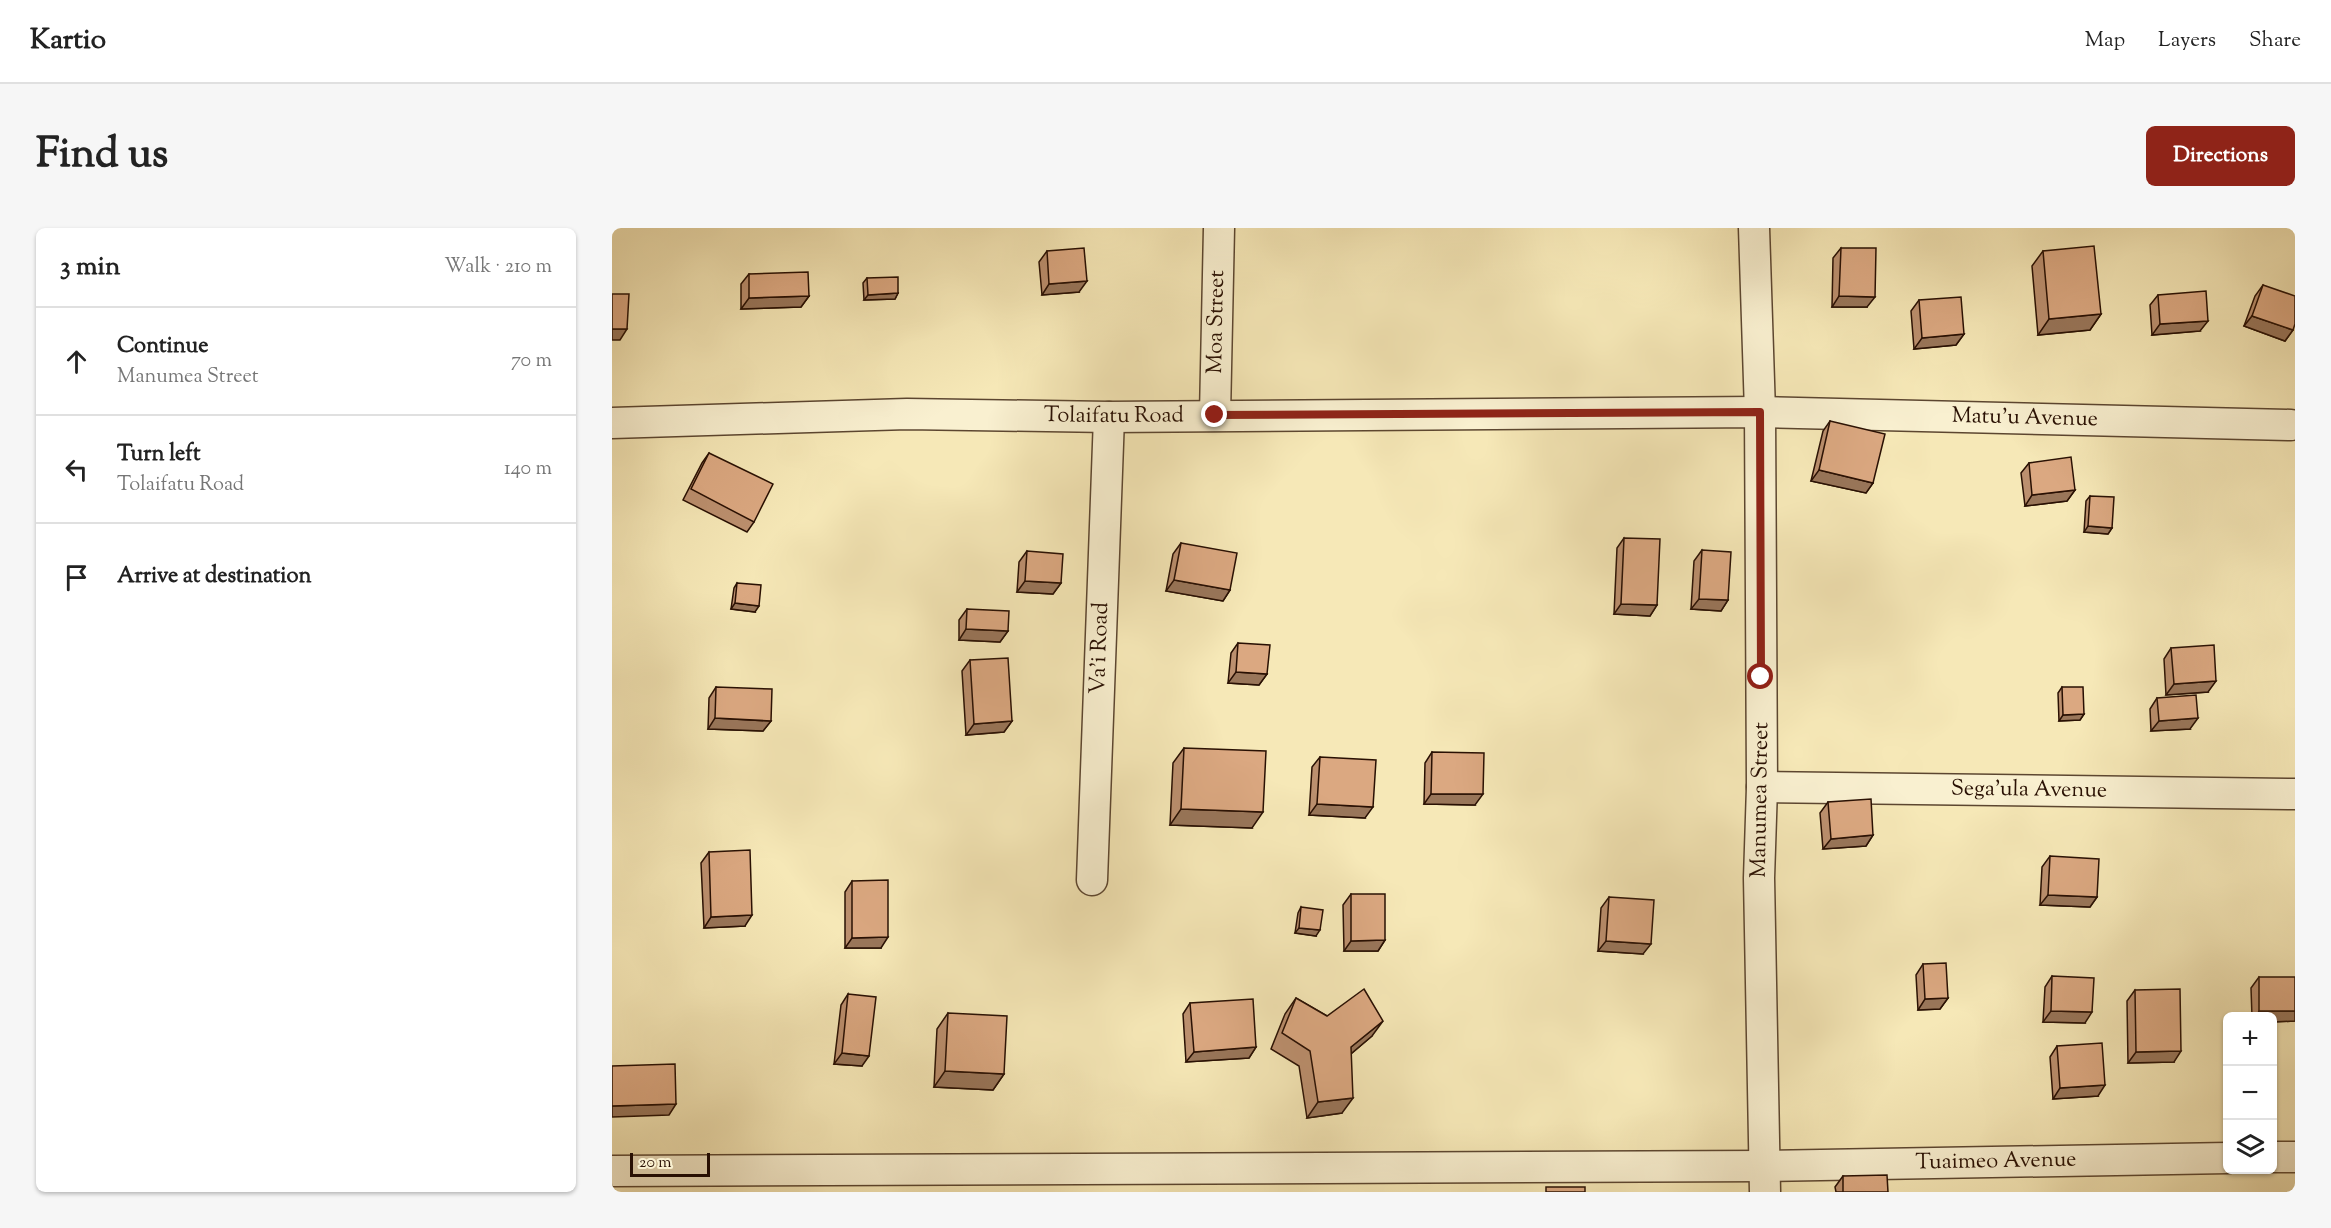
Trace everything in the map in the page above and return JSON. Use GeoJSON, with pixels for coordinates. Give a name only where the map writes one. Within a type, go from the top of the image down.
{"type":"FeatureCollection","features":[{"type":"Feature","properties":{"kind":"street","name":"Moa Street"},"geometry":{"type":"LineString","coordinates":[[1215,415],[1219,228]]}},
{"type":"Feature","properties":{"kind":"street","name":"Manumea Street"},"geometry":{"type":"LineString","coordinates":[[1754,228],[1760,412],[1762,787],[1759,878],[1765,1179]]}},
{"type":"Feature","properties":{"kind":"street","name":"Tolaifatu Road"},"geometry":{"type":"LineString","coordinates":[[612,423],[907,414],[1108,417],[1760,412]]}},
{"type":"Feature","properties":{"kind":"street","name":"Matu'u Avenue"},"geometry":{"type":"LineString","coordinates":[[1760,412],[2290,425]]}},
{"type":"Feature","properties":{"kind":"street","name":"Va'i Road"},"geometry":{"type":"LineString","coordinates":[[1092,880],[1108,417]]}},
{"type":"Feature","properties":{"kind":"street","name":"Sega'ula Avenue"},"geometry":{"type":"LineString","coordinates":[[1762,787],[2295,795]]}},
{"type":"Feature","properties":{"kind":"street"},"geometry":{"type":"LineString","coordinates":[[2277,1157],[2295,1157]]}},
{"type":"Feature","properties":{"kind":"street","name":"Tuaimeo Avenue"},"geometry":{"type":"LineString","coordinates":[[612,1171],[1765,1179],[2223,1158]]}},
{"type":"Feature","properties":{"kind":"building"},"geometry":{"type":"Polygon","coordinates":[[[2094,246],[2101,314],[2049,319],[2043,251],[2094,246]]]}},
{"type":"Feature","properties":{"kind":"building"},"geometry":{"type":"Polygon","coordinates":[[[1084,248],[1087,281],[1049,284],[1047,251],[1084,248]]]}},
{"type":"Feature","properties":{"kind":"building"},"geometry":{"type":"Polygon","coordinates":[[[1841,248],[1876,248],[1875,297],[1839,296],[1841,248]]]}},
{"type":"Feature","properties":{"kind":"building"},"geometry":{"type":"Polygon","coordinates":[[[808,272],[809,296],[749,298],[749,274],[808,272]]]}},
{"type":"Feature","properties":{"kind":"building"},"geometry":{"type":"Polygon","coordinates":[[[898,277],[898,293],[868,295],[867,278],[898,277]]]}},
{"type":"Feature","properties":{"kind":"building"},"geometry":{"type":"Polygon","coordinates":[[[2263,285],[2295,296],[2293,330],[2252,316],[2263,285]]]}},
{"type":"Feature","properties":{"kind":"building"},"geometry":{"type":"Polygon","coordinates":[[[2206,291],[2208,321],[2160,324],[2158,295],[2206,291]]]}},
{"type":"Feature","properties":{"kind":"building"},"geometry":{"type":"Polygon","coordinates":[[[612,294],[629,294],[627,329],[612,329],[612,294]]]}},
{"type":"Feature","properties":{"kind":"building"},"geometry":{"type":"Polygon","coordinates":[[[1961,297],[1964,334],[1922,338],[1919,300],[1961,297]]]}},
{"type":"Feature","properties":{"kind":"building"},"geometry":{"type":"Polygon","coordinates":[[[1830,421],[1885,434],[1873,483],[1819,470],[1830,421]]]}},
{"type":"Feature","properties":{"kind":"building"},"geometry":{"type":"Polygon","coordinates":[[[709,453],[773,484],[754,522],[691,489],[709,453]]]}},
{"type":"Feature","properties":{"kind":"building"},"geometry":{"type":"Polygon","coordinates":[[[2071,457],[2075,490],[2032,495],[2029,463],[2071,457]]]}},
{"type":"Feature","properties":{"kind":"building"},"geometry":{"type":"Polygon","coordinates":[[[2090,496],[2114,497],[2112,528],[2088,526],[2090,496]]]}},
{"type":"Feature","properties":{"kind":"building"},"geometry":{"type":"Polygon","coordinates":[[[1624,538],[1660,539],[1657,605],[1621,604],[1624,538]]]}},
{"type":"Feature","properties":{"kind":"building"},"geometry":{"type":"Polygon","coordinates":[[[1181,543],[1237,553],[1230,590],[1174,580],[1181,543]]]}},
{"type":"Feature","properties":{"kind":"building"},"geometry":{"type":"Polygon","coordinates":[[[1702,550],[1731,552],[1728,600],[1699,599],[1702,550]]]}},
{"type":"Feature","properties":{"kind":"building"},"geometry":{"type":"Polygon","coordinates":[[[1027,551],[1063,554],[1061,583],[1025,581],[1027,551]]]}},
{"type":"Feature","properties":{"kind":"building"},"geometry":{"type":"Polygon","coordinates":[[[737,583],[761,585],[759,606],[735,603],[737,583]]]}},
{"type":"Feature","properties":{"kind":"building"},"geometry":{"type":"Polygon","coordinates":[[[967,609],[1009,611],[1008,631],[966,629],[967,609]]]}},
{"type":"Feature","properties":{"kind":"building"},"geometry":{"type":"Polygon","coordinates":[[[1238,643],[1270,645],[1267,674],[1236,672],[1238,643]]]}},
{"type":"Feature","properties":{"kind":"building"},"geometry":{"type":"Polygon","coordinates":[[[2214,645],[2216,681],[2174,684],[2171,648],[2214,645]]]}},
{"type":"Feature","properties":{"kind":"building"},"geometry":{"type":"Polygon","coordinates":[[[1008,658],[1012,721],[974,724],[970,660],[1008,658]]]}},
{"type":"Feature","properties":{"kind":"building"},"geometry":{"type":"Polygon","coordinates":[[[716,687],[772,689],[771,721],[715,718],[716,687]]]}},
{"type":"Feature","properties":{"kind":"building"},"geometry":{"type":"Polygon","coordinates":[[[2062,687],[2083,687],[2084,714],[2063,715],[2062,687]]]}},
{"type":"Feature","properties":{"kind":"building"},"geometry":{"type":"Polygon","coordinates":[[[2196,695],[2198,718],[2159,721],[2157,698],[2196,695]]]}},
{"type":"Feature","properties":{"kind":"building"},"geometry":{"type":"Polygon","coordinates":[[[1184,748],[1266,751],[1263,812],[1181,809],[1184,748]]]}},
{"type":"Feature","properties":{"kind":"building"},"geometry":{"type":"Polygon","coordinates":[[[1432,752],[1484,753],[1483,794],[1431,794],[1432,752]]]}},
{"type":"Feature","properties":{"kind":"building"},"geometry":{"type":"Polygon","coordinates":[[[1320,757],[1376,760],[1373,807],[1317,804],[1320,757]]]}},
{"type":"Feature","properties":{"kind":"building"},"geometry":{"type":"Polygon","coordinates":[[[1871,799],[1873,835],[1831,839],[1828,802],[1871,799]]]}},
{"type":"Feature","properties":{"kind":"building"},"geometry":{"type":"Polygon","coordinates":[[[750,850],[752,915],[711,917],[709,852],[750,850]]]}},
{"type":"Feature","properties":{"kind":"building"},"geometry":{"type":"Polygon","coordinates":[[[2050,856],[2099,859],[2097,897],[2048,895],[2050,856]]]}},
{"type":"Feature","properties":{"kind":"building"},"geometry":{"type":"Polygon","coordinates":[[[888,880],[888,937],[852,938],[852,881],[888,880]]]}},
{"type":"Feature","properties":{"kind":"building"},"geometry":{"type":"Polygon","coordinates":[[[1351,894],[1385,894],[1385,940],[1351,941],[1351,894]]]}},
{"type":"Feature","properties":{"kind":"building"},"geometry":{"type":"Polygon","coordinates":[[[1609,897],[1654,900],[1651,944],[1606,941],[1609,897]]]}},
{"type":"Feature","properties":{"kind":"building"},"geometry":{"type":"Polygon","coordinates":[[[1301,907],[1323,910],[1320,930],[1299,928],[1301,907]]]}},
{"type":"Feature","properties":{"kind":"building"},"geometry":{"type":"Polygon","coordinates":[[[1946,963],[1948,998],[1925,999],[1923,964],[1946,963]]]}},
{"type":"Feature","properties":{"kind":"building"},"geometry":{"type":"Polygon","coordinates":[[[2052,976],[2094,978],[2092,1012],[2051,1011],[2052,976]]]}},
{"type":"Feature","properties":{"kind":"building"},"geometry":{"type":"Polygon","coordinates":[[[2259,977],[2295,977],[2295,1011],[2259,1011],[2259,977]]]}},
{"type":"Feature","properties":{"kind":"building"},"geometry":{"type":"Polygon","coordinates":[[[1364,989],[1383,1021],[1351,1047],[1353,1098],[1318,1102],[1310,1051],[1282,1033],[1296,998],[1327,1016],[1364,989]]]}},
{"type":"Feature","properties":{"kind":"building"},"geometry":{"type":"Polygon","coordinates":[[[2180,989],[2181,1051],[2136,1052],[2135,990],[2180,989]]]}},
{"type":"Feature","properties":{"kind":"building"},"geometry":{"type":"Polygon","coordinates":[[[848,994],[876,997],[869,1056],[842,1053],[848,994]]]}},
{"type":"Feature","properties":{"kind":"building"},"geometry":{"type":"Polygon","coordinates":[[[1253,999],[1256,1047],[1194,1052],[1190,1003],[1253,999]]]}},
{"type":"Feature","properties":{"kind":"building"},"geometry":{"type":"Polygon","coordinates":[[[948,1013],[1007,1016],[1004,1074],[945,1071],[948,1013]]]}},
{"type":"Feature","properties":{"kind":"building"},"geometry":{"type":"Polygon","coordinates":[[[2102,1043],[2105,1085],[2060,1088],[2057,1046],[2102,1043]]]}},
{"type":"Feature","properties":{"kind":"building"},"geometry":{"type":"Polygon","coordinates":[[[675,1064],[676,1104],[612,1106],[612,1066],[675,1064]]]}},
{"type":"Feature","properties":{"kind":"building"},"geometry":{"type":"Polygon","coordinates":[[[1887,1175],[1888,1192],[1843,1192],[1843,1176],[1887,1175]]]}},
{"type":"Feature","properties":{"kind":"building"},"geometry":{"type":"Polygon","coordinates":[[[1546,1187],[1585,1187],[1585,1192],[1546,1192],[1546,1187]]]}},
{"type":"Feature","properties":{"kind":"route"},"geometry":{"type":"LineString","coordinates":[[1215,415],[1760,412],[1761,677]]}}]}
